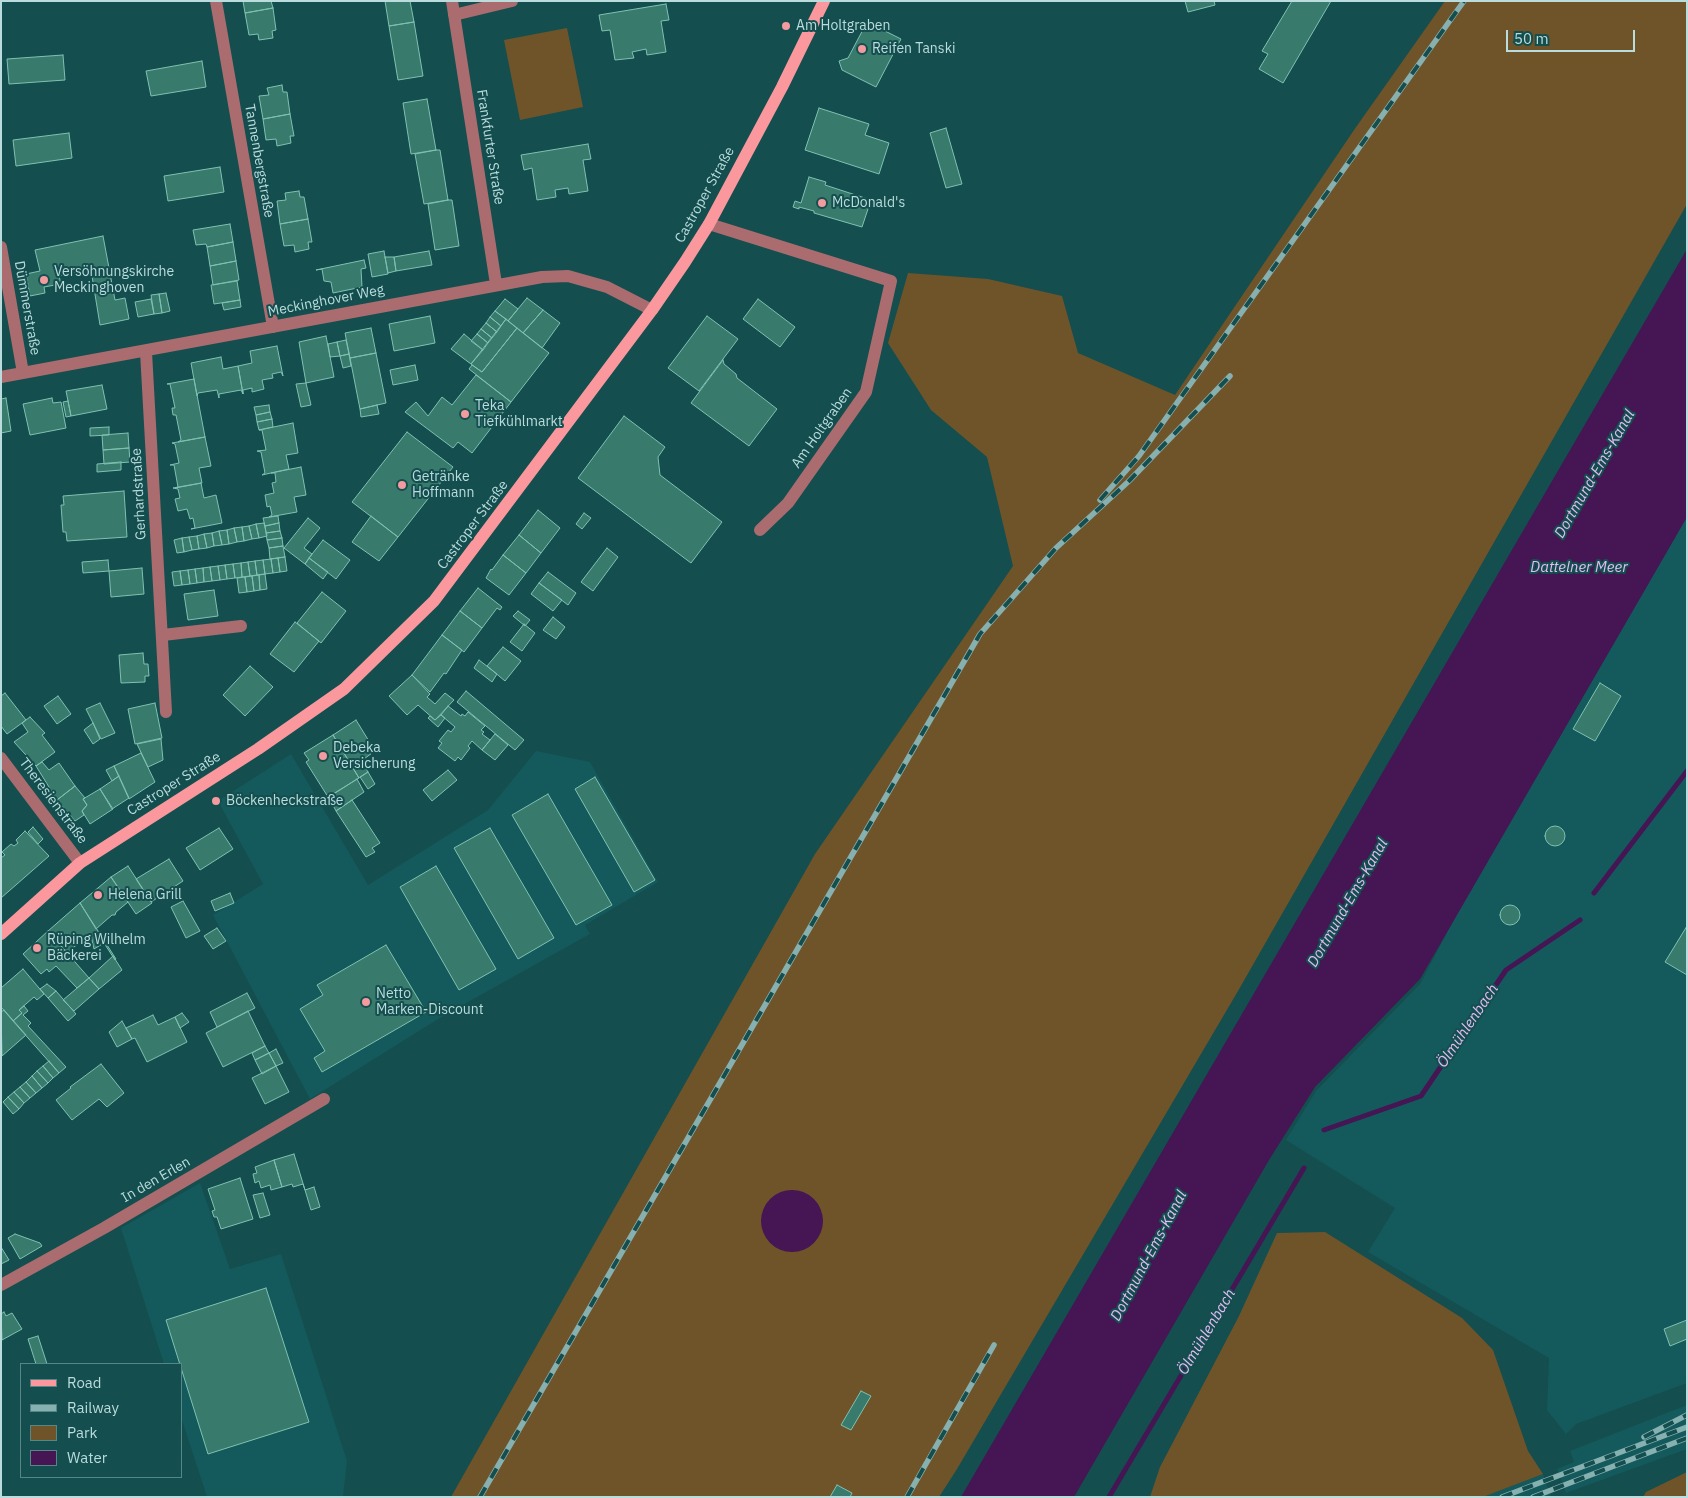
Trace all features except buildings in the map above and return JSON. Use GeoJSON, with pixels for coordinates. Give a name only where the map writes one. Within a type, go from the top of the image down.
{"type":"FeatureCollection","features":[{"type":"Feature","properties":{"kind":"main road","name":"Castroper Straße"},"geometry":{"type":"LineString","coordinates":[[1,934],[80,863],[258,749],[344,689],[440,594],[652,310],[709,224],[782,87],[824,1]]}},
{"type":"Feature","properties":{"kind":"street","name":"Tannenbergstraße"},"geometry":{"type":"LineString","coordinates":[[216,1],[273,327]]}},
{"type":"Feature","properties":{"kind":"street","name":"Frankfurter Straße"},"geometry":{"type":"LineString","coordinates":[[452,1],[496,284]]}},
{"type":"Feature","properties":{"kind":"street"},"geometry":{"type":"LineString","coordinates":[[454,15],[512,1]]}},
{"type":"Feature","properties":{"kind":"street","name":"Am Holtgraben"},"geometry":{"type":"LineString","coordinates":[[709,224],[891,281],[866,392],[788,503],[760,530]]}},
{"type":"Feature","properties":{"kind":"street","name":"Dümmerstraße"},"geometry":{"type":"LineString","coordinates":[[1,247],[23,373]]}},
{"type":"Feature","properties":{"kind":"street","name":"Meckinghover Weg"},"geometry":{"type":"LineString","coordinates":[[1,377],[146,352],[542,276],[568,276],[607,286],[652,310]]}},
{"type":"Feature","properties":{"kind":"street","name":"Gerhardstraße"},"geometry":{"type":"LineString","coordinates":[[146,352],[166,712]]}},
{"type":"Feature","properties":{"kind":"street"},"geometry":{"type":"LineString","coordinates":[[163,635],[241,626]]}},
{"type":"Feature","properties":{"kind":"street","name":"Theresienstraße"},"geometry":{"type":"LineString","coordinates":[[1,758],[80,863]]}},
{"type":"Feature","properties":{"kind":"street","name":"In den Erlen"},"geometry":{"type":"LineString","coordinates":[[1,1285],[104,1228],[324,1099]]}},
{"type":"Feature","properties":{"kind":"shaded area"},"geometry":{"type":"Polygon","coordinates":[[[1687,517],[1687,1383],[1576,1424],[1566,1434],[1547,1410],[1549,1358],[1368,1252],[1395,1208],[1286,1140],[1316,1091],[1420,984],[1459,910],[1687,517]]]}},
{"type":"Feature","properties":{"kind":"shaded area"},"geometry":{"type":"Polygon","coordinates":[[[536,751],[590,762],[658,882],[585,925],[590,934],[443,1016],[310,1099],[213,915],[263,884],[218,801],[291,754],[368,885],[488,810],[536,751]]]}},
{"type":"Feature","properties":{"kind":"shaded area"},"geometry":{"type":"Polygon","coordinates":[[[200,1183],[230,1269],[281,1254],[347,1461],[343,1497],[207,1497],[182,1420],[182,1363],[164,1363],[121,1228],[200,1183]]]}},
{"type":"Feature","properties":{"kind":"shaded area"},"geometry":{"type":"Polygon","coordinates":[[[1687,1405],[1687,1449],[1566,1493],[1557,1469],[1574,1462],[1570,1451],[1687,1405]]]}},
{"type":"Feature","properties":{"kind":"shaded area"},"geometry":{"type":"Polygon","coordinates":[[[1543,1474],[1551,1497],[1483,1497],[1543,1474]]]}},
{"type":"Feature","properties":{"kind":"green space"},"geometry":{"type":"Polygon","coordinates":[[[1445,1],[1687,1],[1687,204],[1238,991],[939,1497],[451,1497],[815,854],[1013,566],[987,457],[931,410],[888,343],[908,273],[988,279],[1062,296],[1078,353],[1175,395],[1354,130],[1445,1]]]}},
{"type":"Feature","properties":{"kind":"green space"},"geometry":{"type":"Polygon","coordinates":[[[567,28],[583,107],[520,120],[504,40],[567,28]]]}},
{"type":"Feature","properties":{"kind":"green space"},"geometry":{"type":"Polygon","coordinates":[[[1325,1232],[1462,1318],[1493,1350],[1528,1451],[1543,1474],[1483,1497],[1150,1497],[1160,1467],[1239,1316],[1277,1233],[1325,1232]]]}},
{"type":"Feature","properties":{"kind":"green space"},"geometry":{"type":"Polygon","coordinates":[[[1687,1472],[1687,1497],[1643,1497],[1646,1492],[1687,1472]]]}},
{"type":"Feature","properties":{"kind":"water"},"geometry":{"type":"Polygon","coordinates":[[[1687,249],[1687,517],[1420,979],[1315,1087],[1269,1160],[1074,1497],[961,1497],[1687,249]]]}},
{"type":"Feature","properties":{"kind":"water"},"geometry":{"type":"Polygon","coordinates":[[[792,1190],[804,1193],[814,1199],[820,1209],[823,1221],[820,1233],[814,1243],[804,1249],[792,1252],[780,1249],[770,1243],[764,1233],[761,1221],[764,1209],[770,1199],[780,1193],[792,1190]]]}},
{"type":"Feature","properties":{"kind":"waterway","name":"Ölmühlenbach"},"geometry":{"type":"LineString","coordinates":[[1594,893],[1687,771]]}},
{"type":"Feature","properties":{"kind":"waterway","name":"Ölmühlenbach"},"geometry":{"type":"LineString","coordinates":[[1324,1130],[1421,1096],[1506,970],[1580,920]]}},
{"type":"Feature","properties":{"kind":"waterway","name":"Ölmühlenbach"},"geometry":{"type":"LineString","coordinates":[[1109,1497],[1304,1168]]}},
{"type":"Feature","properties":{"kind":"railway"},"geometry":{"type":"LineString","coordinates":[[1100,500],[1139,456],[1464,1]]}},
{"type":"Feature","properties":{"kind":"railway"},"geometry":{"type":"LineString","coordinates":[[480,1497],[980,634],[1056,548],[1129,481],[1230,376]]}},
{"type":"Feature","properties":{"kind":"railway"},"geometry":{"type":"LineString","coordinates":[[907,1497],[994,1345]]}},
{"type":"Feature","properties":{"kind":"railway"},"geometry":{"type":"LineString","coordinates":[[1644,1437],[1687,1415]]}},
{"type":"Feature","properties":{"kind":"railway"},"geometry":{"type":"LineString","coordinates":[[1502,1497],[1687,1427]]}},
{"type":"Feature","properties":{"kind":"railway"},"geometry":{"type":"LineString","coordinates":[[1533,1497],[1687,1438]]}},
{"type":"Feature","properties":{"kind":"place","name":"Am Holtgraben"},"geometry":{"type":"Point","coordinates":[786,26]}},
{"type":"Feature","properties":{"kind":"place","name":"Reifen Tanski"},"geometry":{"type":"Point","coordinates":[862,49]}},
{"type":"Feature","properties":{"kind":"place","name":"McDonald's"},"geometry":{"type":"Point","coordinates":[822,203]}},
{"type":"Feature","properties":{"kind":"place","name":"Versöhnungskirche Meckinghoven"},"geometry":{"type":"Point","coordinates":[44,280]}},
{"type":"Feature","properties":{"kind":"place","name":"Teka Tiefkühlmarkt"},"geometry":{"type":"Point","coordinates":[465,414]}},
{"type":"Feature","properties":{"kind":"place","name":"Getränke Hoffmann"},"geometry":{"type":"Point","coordinates":[402,485]}},
{"type":"Feature","properties":{"kind":"place","name":"Debeka Versicherung"},"geometry":{"type":"Point","coordinates":[323,756]}},
{"type":"Feature","properties":{"kind":"place","name":"Böckenheckstraße"},"geometry":{"type":"Point","coordinates":[216,801]}},
{"type":"Feature","properties":{"kind":"place","name":"Helena Grill"},"geometry":{"type":"Point","coordinates":[98,895]}},
{"type":"Feature","properties":{"kind":"place","name":"Rüping Wilhelm Bäckerei"},"geometry":{"type":"Point","coordinates":[37,948]}},
{"type":"Feature","properties":{"kind":"place","name":"Netto Marken-Discount"},"geometry":{"type":"Point","coordinates":[366,1002]}},
{"type":"Feature","properties":{"kind":"water label","name":"Dortmund-Ems-Kanal"},"geometry":{"type":"Point","coordinates":[1595,474]}},
{"type":"Feature","properties":{"kind":"water label","name":"Dattelner Meer"},"geometry":{"type":"Point","coordinates":[1579,568]}},
{"type":"Feature","properties":{"kind":"water label","name":"Dortmund-Ems-Kanal"},"geometry":{"type":"Point","coordinates":[1348,903]}},
{"type":"Feature","properties":{"kind":"water label","name":"Dortmund-Ems-Kanal"},"geometry":{"type":"Point","coordinates":[1149,1256]}}]}
